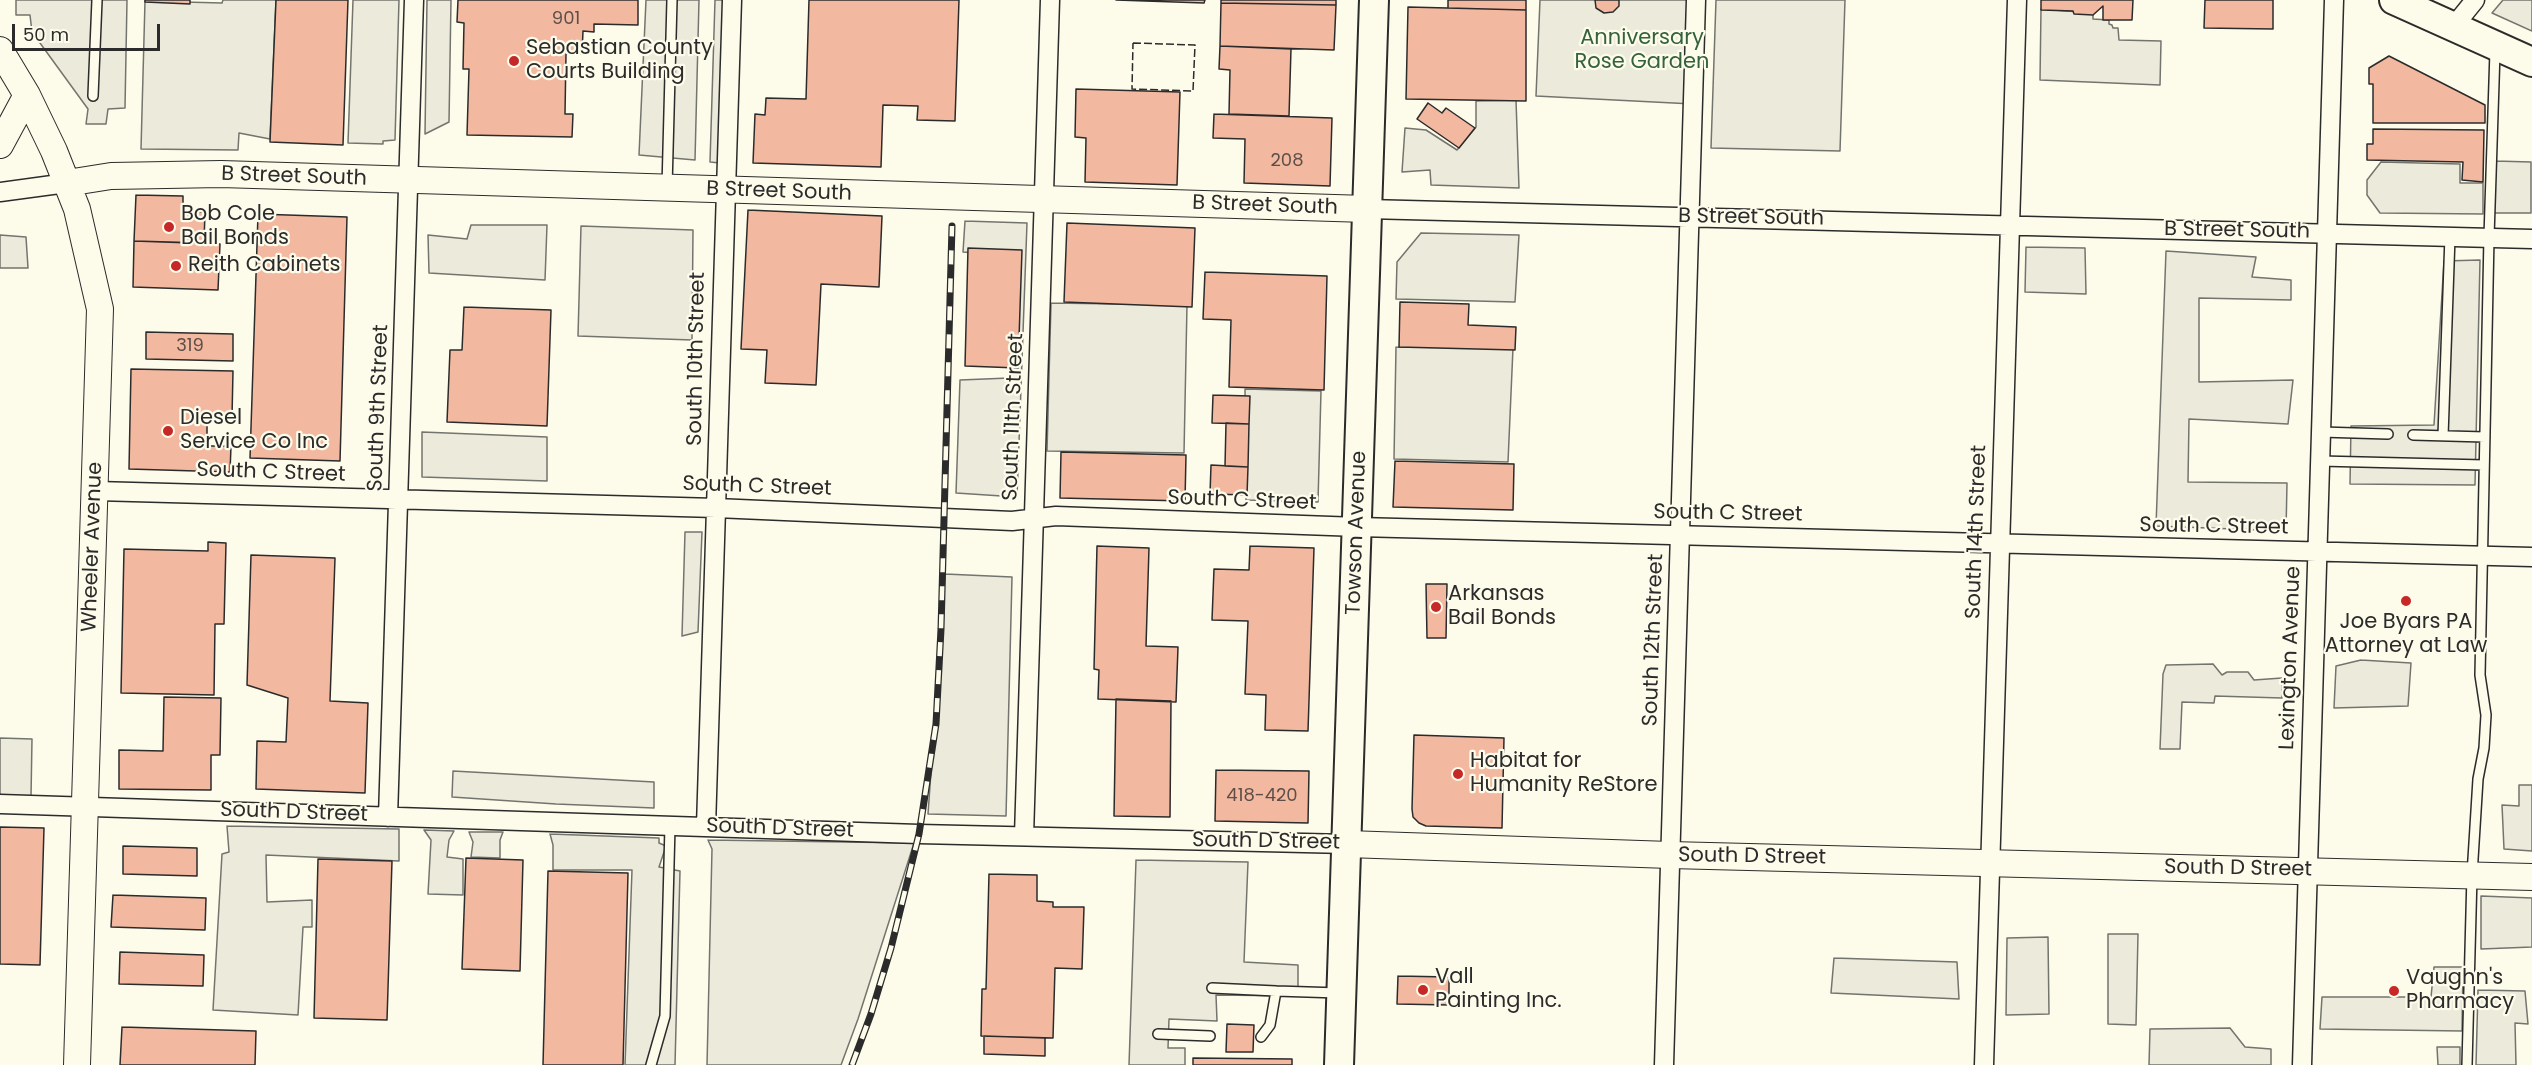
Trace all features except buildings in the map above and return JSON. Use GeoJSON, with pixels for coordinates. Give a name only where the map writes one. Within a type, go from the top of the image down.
{"type":"FeatureCollection","features":[{"type":"Feature","properties":{"kind":"main road","name":"Towson Avenue"},"geometry":{"type":"LineString","coordinates":[[1339,1065],[1374,0]]}},
{"type":"Feature","properties":{"kind":"main road"},"geometry":{"type":"LineString","coordinates":[[2394,0],[2532,62]]}},
{"type":"Feature","properties":{"kind":"street","name":"South 9th Street"},"geometry":{"type":"LineString","coordinates":[[388,817],[414,0]]}},
{"type":"Feature","properties":{"kind":"street","name":"South 10th Street"},"geometry":{"type":"LineString","coordinates":[[706,827],[732,0]]}},
{"type":"Feature","properties":{"kind":"street","name":"South 11th Street"},"geometry":{"type":"LineString","coordinates":[[1024,836],[1032,519],[1050,0]]}},
{"type":"Feature","properties":{"kind":"street","name":"South 12th Street"},"geometry":{"type":"LineString","coordinates":[[1664,1065],[1696,0]]}},
{"type":"Feature","properties":{"kind":"street","name":"South 14th Street"},"geometry":{"type":"LineString","coordinates":[[1984,1065],[1998,544],[2017,0]]}},
{"type":"Feature","properties":{"kind":"street","name":"Lexington Avenue"},"geometry":{"type":"LineString","coordinates":[[2302,1065],[2334,0]]}},
{"type":"Feature","properties":{"kind":"street"},"geometry":{"type":"LineString","coordinates":[[2454,26],[2475,0]]}},
{"type":"Feature","properties":{"kind":"street","name":"Wheeler Avenue"},"geometry":{"type":"LineString","coordinates":[[0,50],[27,95],[80,216],[100,309],[77,1065]]}},
{"type":"Feature","properties":{"kind":"street"},"geometry":{"type":"LineString","coordinates":[[0,145],[27,95]]}},
{"type":"Feature","properties":{"kind":"street","name":"B Street South"},"geometry":{"type":"LineString","coordinates":[[0,192],[111,176],[177,174],[1367,209],[2532,239]]}},
{"type":"Feature","properties":{"kind":"street","name":"South C Street"},"geometry":{"type":"LineString","coordinates":[[96,491],[716,508],[1012,521],[1056,516],[1680,536],[2532,557]]}},
{"type":"Feature","properties":{"kind":"street","name":"South D Street"},"geometry":{"type":"LineString","coordinates":[[0,804],[1670,855],[2532,877]]}},
{"type":"Feature","properties":{"kind":"lane"},"geometry":{"type":"LineString","coordinates":[[93,96],[97,0]]}},
{"type":"Feature","properties":{"kind":"lane"},"geometry":{"type":"LineString","coordinates":[[667,188],[672,0]]}},
{"type":"Feature","properties":{"kind":"lane"},"geometry":{"type":"LineString","coordinates":[[2467,1065],[2472,875],[2478,779],[2484,748],[2486,715],[2480,675],[2495,45]]}},
{"type":"Feature","properties":{"kind":"lane"},"geometry":{"type":"LineString","coordinates":[[2443,436],[2450,236]]}},
{"type":"Feature","properties":{"kind":"lane"},"geometry":{"type":"LineString","coordinates":[[2321,432],[2388,435]]}},
{"type":"Feature","properties":{"kind":"lane"},"geometry":{"type":"LineString","coordinates":[[2413,435],[2485,437]]}},
{"type":"Feature","properties":{"kind":"lane"},"geometry":{"type":"LineString","coordinates":[[2320,461],[2484,465]]}},
{"type":"Feature","properties":{"kind":"lane"},"geometry":{"type":"LineString","coordinates":[[651,1065],[665,1016],[670,826]]}},
{"type":"Feature","properties":{"kind":"lane"},"geometry":{"type":"LineString","coordinates":[[1212,988],[1342,993]]}},
{"type":"Feature","properties":{"kind":"lane"},"geometry":{"type":"LineString","coordinates":[[1261,1037],[1270,1025],[1276,991]]}},
{"type":"Feature","properties":{"kind":"lane"},"geometry":{"type":"LineString","coordinates":[[1158,1034],[1210,1036]]}},
{"type":"Feature","properties":{"kind":"green space","name":"Anniversary Rose Garden"},"geometry":{"type":"Polygon","coordinates":[[[1540,0],[1696,0],[1693,104],[1536,96],[1540,0]]]}},
{"type":"Feature","properties":{"kind":"shaded area"},"geometry":{"type":"Polygon","coordinates":[[[16,0],[127,0],[125,108],[108,109],[106,124],[86,124],[88,109],[32,32],[30,15],[16,15],[16,0]]]}},
{"type":"Feature","properties":{"kind":"shaded area"},"geometry":{"type":"Polygon","coordinates":[[[223,0],[276,0],[270,139],[239,133],[238,150],[141,149],[145,1],[222,3],[223,0]]]}},
{"type":"Feature","properties":{"kind":"shaded area"},"geometry":{"type":"Polygon","coordinates":[[[353,0],[399,0],[395,140],[383,141],[383,144],[348,143],[353,0]]]}},
{"type":"Feature","properties":{"kind":"shaded area"},"geometry":{"type":"Polygon","coordinates":[[[427,0],[451,0],[449,122],[425,134],[427,0]]]}},
{"type":"Feature","properties":{"kind":"shaded area"},"geometry":{"type":"Polygon","coordinates":[[[646,0],[699,0],[695,160],[639,155],[646,0]]]}},
{"type":"Feature","properties":{"kind":"shaded area"},"geometry":{"type":"Polygon","coordinates":[[[715,0],[725,0],[720,163],[710,162],[715,0]]]}},
{"type":"Feature","properties":{"kind":"shaded area"},"geometry":{"type":"Polygon","coordinates":[[[1716,0],[1845,0],[1840,151],[1711,148],[1716,0]]]}},
{"type":"Feature","properties":{"kind":"shaded area"},"geometry":{"type":"Polygon","coordinates":[[[2503,0],[2532,0],[2532,31],[2492,13],[2503,0]]]}},
{"type":"Feature","properties":{"kind":"shaded area"},"geometry":{"type":"Polygon","coordinates":[[[2041,9],[2093,13],[2093,19],[2109,20],[2113,28],[2118,28],[2119,40],[2161,41],[2160,85],[2040,80],[2041,9]]]}},
{"type":"Feature","properties":{"kind":"shaded area"},"geometry":{"type":"Polygon","coordinates":[[[1516,100],[1519,188],[1431,185],[1430,170],[1402,172],[1405,128],[1426,130],[1457,150],[1476,127],[1476,101],[1516,100]]]}},
{"type":"Feature","properties":{"kind":"shaded area"},"geometry":{"type":"Polygon","coordinates":[[[2495,161],[2531,162],[2531,213],[2493,213],[2495,161]]]}},
{"type":"Feature","properties":{"kind":"shaded area"},"geometry":{"type":"Polygon","coordinates":[[[2381,162],[2460,164],[2460,183],[2483,183],[2483,214],[2380,213],[2367,195],[2367,180],[2381,162]]]}},
{"type":"Feature","properties":{"kind":"shaded area"},"geometry":{"type":"Polygon","coordinates":[[[965,221],[1027,223],[1017,497],[956,493],[960,380],[1009,378],[1011,256],[963,252],[965,221]]]}},
{"type":"Feature","properties":{"kind":"shaded area"},"geometry":{"type":"Polygon","coordinates":[[[471,225],[547,225],[545,280],[429,273],[428,235],[467,239],[471,225]]]}},
{"type":"Feature","properties":{"kind":"shaded area"},"geometry":{"type":"Polygon","coordinates":[[[581,226],[693,230],[692,340],[578,336],[581,226]]]}},
{"type":"Feature","properties":{"kind":"shaded area"},"geometry":{"type":"Polygon","coordinates":[[[1421,233],[1519,235],[1515,302],[1396,299],[1397,262],[1421,233]]]}},
{"type":"Feature","properties":{"kind":"shaded area"},"geometry":{"type":"Polygon","coordinates":[[[0,235],[26,237],[28,268],[0,268],[0,235]]]}},
{"type":"Feature","properties":{"kind":"shaded area"},"geometry":{"type":"Polygon","coordinates":[[[2026,247],[2085,248],[2086,294],[2025,292],[2026,247]]]}},
{"type":"Feature","properties":{"kind":"shaded area"},"geometry":{"type":"Polygon","coordinates":[[[2166,251],[2256,257],[2252,277],[2291,280],[2291,300],[2199,298],[2199,382],[2293,380],[2288,424],[2189,419],[2188,482],[2287,483],[2286,531],[2156,526],[2166,251]]]}},
{"type":"Feature","properties":{"kind":"shaded area"},"geometry":{"type":"Polygon","coordinates":[[[2480,260],[2475,485],[2350,484],[2351,426],[2434,425],[2444,261],[2480,260]]]}},
{"type":"Feature","properties":{"kind":"shaded area"},"geometry":{"type":"Polygon","coordinates":[[[1051,303],[1187,305],[1184,453],[1047,451],[1051,303]]]}},
{"type":"Feature","properties":{"kind":"shaded area"},"geometry":{"type":"Polygon","coordinates":[[[1396,347],[1513,348],[1508,462],[1394,459],[1396,347]]]}},
{"type":"Feature","properties":{"kind":"shaded area"},"geometry":{"type":"Polygon","coordinates":[[[1245,389],[1321,391],[1318,502],[1246,500],[1245,389]]]}},
{"type":"Feature","properties":{"kind":"shaded area"},"geometry":{"type":"Polygon","coordinates":[[[422,432],[547,437],[547,481],[422,477],[422,432]]]}},
{"type":"Feature","properties":{"kind":"shaded area"},"geometry":{"type":"Polygon","coordinates":[[[685,532],[702,532],[698,632],[682,636],[685,532]]]}},
{"type":"Feature","properties":{"kind":"shaded area"},"geometry":{"type":"Polygon","coordinates":[[[945,574],[1012,577],[1006,816],[928,814],[945,574]]]}},
{"type":"Feature","properties":{"kind":"shaded area"},"geometry":{"type":"Polygon","coordinates":[[[2361,660],[2411,663],[2408,706],[2334,708],[2336,666],[2361,660]]]}},
{"type":"Feature","properties":{"kind":"shaded area"},"geometry":{"type":"Polygon","coordinates":[[[2213,664],[2222,675],[2227,672],[2248,672],[2254,680],[2282,678],[2282,698],[2215,696],[2214,703],[2182,702],[2180,749],[2160,749],[2163,674],[2166,665],[2213,664]]]}},
{"type":"Feature","properties":{"kind":"shaded area"},"geometry":{"type":"Polygon","coordinates":[[[0,738],[32,739],[31,797],[0,796],[0,738]]]}},
{"type":"Feature","properties":{"kind":"shaded area"},"geometry":{"type":"Polygon","coordinates":[[[453,771],[654,782],[654,808],[452,797],[453,771]]]}},
{"type":"Feature","properties":{"kind":"shaded area"},"geometry":{"type":"Polygon","coordinates":[[[2519,785],[2532,785],[2532,851],[2504,849],[2502,805],[2519,806],[2519,785]]]}},
{"type":"Feature","properties":{"kind":"shaded area"},"geometry":{"type":"Polygon","coordinates":[[[227,826],[399,829],[399,861],[266,855],[267,902],[312,900],[312,927],[303,927],[298,1015],[213,1010],[222,854],[229,852],[227,826]]]}},
{"type":"Feature","properties":{"kind":"shaded area"},"geometry":{"type":"Polygon","coordinates":[[[424,830],[454,831],[449,840],[447,857],[463,859],[463,895],[428,894],[431,840],[424,830]]]}},
{"type":"Feature","properties":{"kind":"shaded area"},"geometry":{"type":"Polygon","coordinates":[[[469,832],[503,832],[500,840],[500,858],[471,857],[473,842],[469,832]]]}},
{"type":"Feature","properties":{"kind":"shaded area"},"geometry":{"type":"Polygon","coordinates":[[[550,834],[659,838],[659,843],[666,846],[659,867],[680,871],[675,1065],[625,1065],[632,870],[553,870],[553,845],[550,834]]]}},
{"type":"Feature","properties":{"kind":"shaded area"},"geometry":{"type":"Polygon","coordinates":[[[708,840],[914,843],[841,1065],[707,1065],[712,849],[708,840]]]}},
{"type":"Feature","properties":{"kind":"shaded area"},"geometry":{"type":"Polygon","coordinates":[[[1136,860],[1248,862],[1244,962],[1298,965],[1298,996],[1216,995],[1217,1021],[1169,1019],[1168,1048],[1185,1048],[1185,1065],[1129,1065],[1136,860]]]}},
{"type":"Feature","properties":{"kind":"shaded area"},"geometry":{"type":"Polygon","coordinates":[[[2481,896],[2532,898],[2532,947],[2481,949],[2481,896]]]}},
{"type":"Feature","properties":{"kind":"shaded area"},"geometry":{"type":"Polygon","coordinates":[[[2108,934],[2138,934],[2136,1025],[2108,1024],[2108,934]]]}},
{"type":"Feature","properties":{"kind":"shaded area"},"geometry":{"type":"Polygon","coordinates":[[[2048,937],[2049,1014],[2006,1015],[2007,938],[2048,937]]]}},
{"type":"Feature","properties":{"kind":"shaded area"},"geometry":{"type":"Polygon","coordinates":[[[1834,958],[1957,962],[1959,999],[1831,993],[1834,958]]]}},
{"type":"Feature","properties":{"kind":"shaded area"},"geometry":{"type":"Polygon","coordinates":[[[2434,967],[2463,967],[2462,1031],[2320,1029],[2322,997],[2431,997],[2434,967]]]}},
{"type":"Feature","properties":{"kind":"shaded area"},"geometry":{"type":"Polygon","coordinates":[[[2478,990],[2525,991],[2528,1024],[2515,1023],[2516,1065],[2476,1065],[2478,990]]]}},
{"type":"Feature","properties":{"kind":"shaded area"},"geometry":{"type":"Polygon","coordinates":[[[2230,1028],[2245,1047],[2271,1049],[2271,1065],[2149,1065],[2150,1029],[2230,1028]]]}},
{"type":"Feature","properties":{"kind":"shaded area"},"geometry":{"type":"Polygon","coordinates":[[[2437,1047],[2460,1047],[2460,1065],[2438,1065],[2437,1047]]]}},
{"type":"Feature","properties":{"kind":"railway"},"geometry":{"type":"LineString","coordinates":[[852,1065],[871,1014],[891,948],[919,834],[936,724],[941,629],[952,226]]}},
{"type":"Feature","properties":{"kind":"fence"},"geometry":{"type":"LineString","coordinates":[[1133,43],[1195,45],[1193,91],[1132,89],[1133,43]]}},
{"type":"Feature","properties":{"kind":"place","name":"Sebastian County Courts Building"},"geometry":{"type":"Point","coordinates":[514,61]}},
{"type":"Feature","properties":{"kind":"place","name":"Bob Cole Bail Bonds"},"geometry":{"type":"Point","coordinates":[169,227]}},
{"type":"Feature","properties":{"kind":"place","name":"Reith Cabinets"},"geometry":{"type":"Point","coordinates":[176,266]}},
{"type":"Feature","properties":{"kind":"place","name":"Diesel Service Co Inc"},"geometry":{"type":"Point","coordinates":[168,431]}},
{"type":"Feature","properties":{"kind":"place","name":"Joe Byars PA Attorney at Law"},"geometry":{"type":"Point","coordinates":[2406,601]}},
{"type":"Feature","properties":{"kind":"place","name":"Arkansas Bail Bonds"},"geometry":{"type":"Point","coordinates":[1436,607]}},
{"type":"Feature","properties":{"kind":"place","name":"Habitat for Humanity ReStore"},"geometry":{"type":"Point","coordinates":[1458,774]}},
{"type":"Feature","properties":{"kind":"place","name":"Vall Painting Inc."},"geometry":{"type":"Point","coordinates":[1423,990]}},
{"type":"Feature","properties":{"kind":"place","name":"Vaughn's Pharmacy"},"geometry":{"type":"Point","coordinates":[2394,991]}}]}
